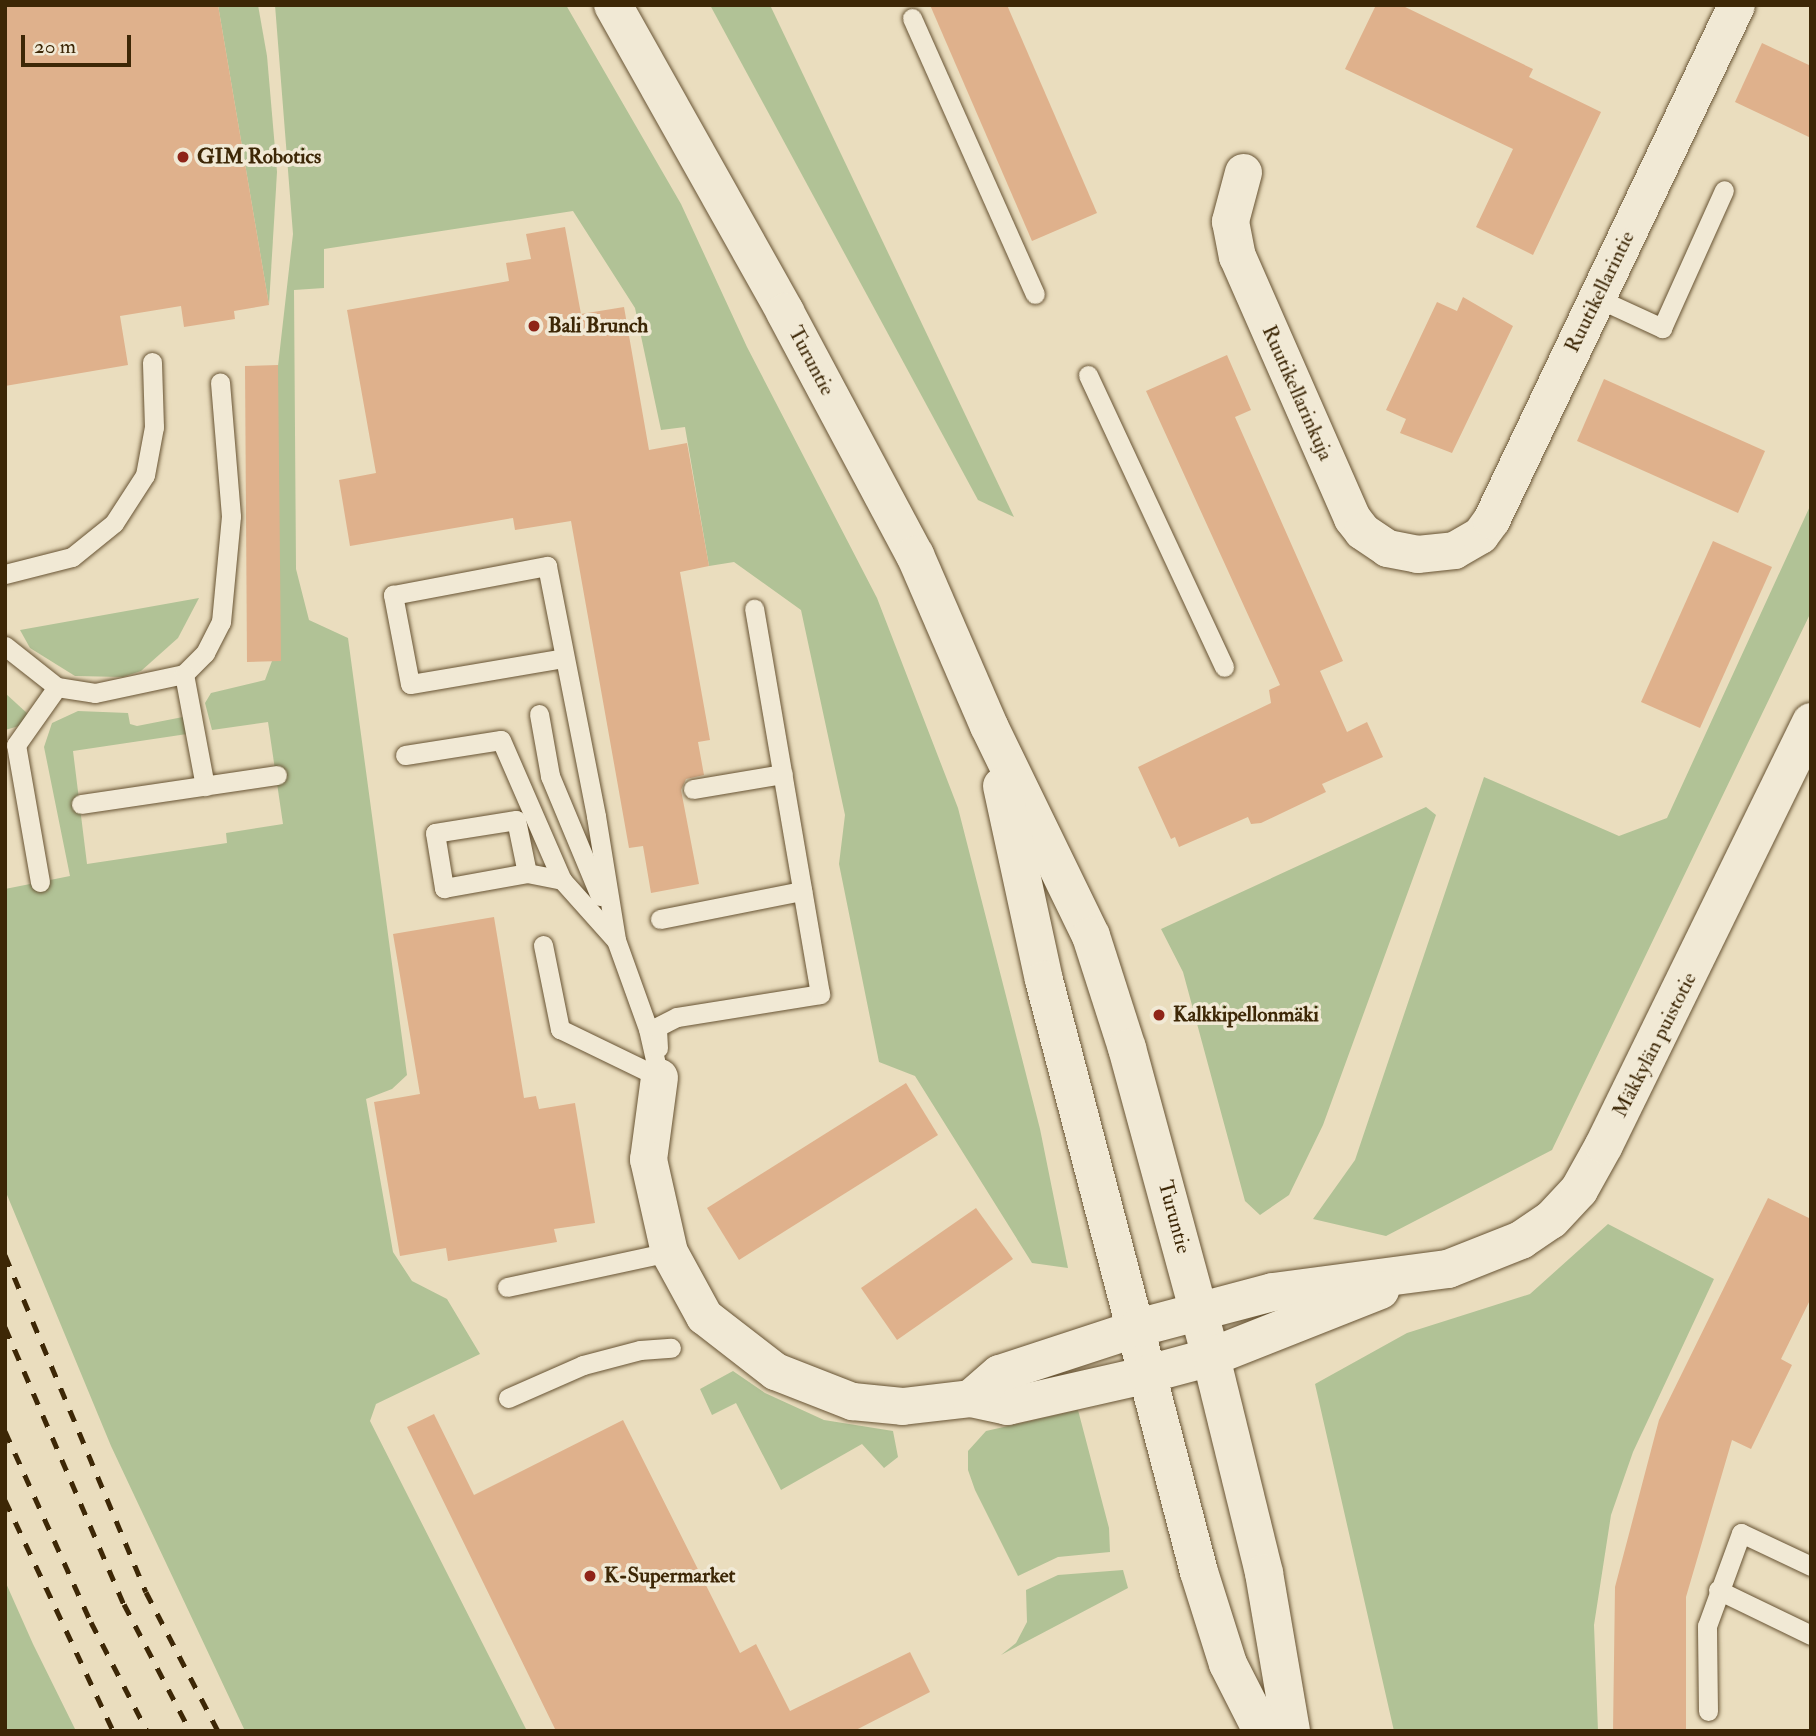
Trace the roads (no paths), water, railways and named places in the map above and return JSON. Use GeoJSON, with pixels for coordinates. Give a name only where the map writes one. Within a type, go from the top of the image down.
{"type":"FeatureCollection","features":[{"type":"Feature","properties":{"kind":"main road","name":"Turuntie"},"geometry":{"type":"LineString","coordinates":[[613,5],[915,555],[989,726],[1091,936],[1127,1048],[1198,1309],[1264,1573],[1291,1731]]}},
{"type":"Feature","properties":{"kind":"main road","name":"Mäkkylän puistotie"},"geometry":{"type":"LineString","coordinates":[[1148,1374],[1210,1357],[1410,1277],[1485,1257],[1521,1240],[1551,1220],[1579,1190],[1682,992],[1811,722]]}},
{"type":"Feature","properties":{"kind":"main road","name":"Turuntie"},"geometry":{"type":"LineString","coordinates":[[989,726],[1044,980],[1216,1629],[1262,1731]]}},
{"type":"Feature","properties":{"kind":"main road","name":"Mäkkylän puistotie"},"geometry":{"type":"LineString","coordinates":[[1137,1328],[1198,1309],[1289,1289],[1410,1277]]}},
{"type":"Feature","properties":{"kind":"street","name":"Ruutikellarintie"},"geometry":{"type":"LineString","coordinates":[[1439,553],[1468,544],[1492,520],[1736,5]]}},
{"type":"Feature","properties":{"kind":"street","name":"Ruutikellarinkuja"},"geometry":{"type":"LineString","coordinates":[[1243,172],[1230,221],[1237,256],[1353,518],[1362,531],[1387,548],[1439,553]]}},
{"type":"Feature","properties":{"kind":"street"},"geometry":{"type":"LineString","coordinates":[[659,1077],[648,1159],[669,1252],[705,1316],[775,1371],[852,1401],[902,1406],[970,1398],[1007,1406],[1148,1374]]}},
{"type":"Feature","properties":{"kind":"street"},"geometry":{"type":"LineString","coordinates":[[970,1398],[999,1373],[1137,1328]]}},
{"type":"Feature","properties":{"kind":"lane"},"geometry":{"type":"LineString","coordinates":[[912,18],[1035,294]]}},
{"type":"Feature","properties":{"kind":"lane"},"geometry":{"type":"LineString","coordinates":[[1597,298],[1662,328],[1724,190]]}},
{"type":"Feature","properties":{"kind":"lane"},"geometry":{"type":"LineString","coordinates":[[5,574],[72,557],[114,523],[145,475],[154,427],[152,362]]}},
{"type":"Feature","properties":{"kind":"lane"},"geometry":{"type":"LineString","coordinates":[[1088,375],[1224,667]]}},
{"type":"Feature","properties":{"kind":"lane"},"geometry":{"type":"LineString","coordinates":[[5,646],[57,687],[95,693],[184,674],[205,653],[221,622],[231,516],[220,382]]}},
{"type":"Feature","properties":{"kind":"lane"},"geometry":{"type":"LineString","coordinates":[[564,658],[410,684],[393,595],[547,566],[564,658],[616,940]]}},
{"type":"Feature","properties":{"kind":"lane"},"geometry":{"type":"LineString","coordinates":[[659,1077],[657,1027],[677,1017],[820,993],[754,609]]}},
{"type":"Feature","properties":{"kind":"lane"},"geometry":{"type":"LineString","coordinates":[[184,674],[205,786]]}},
{"type":"Feature","properties":{"kind":"lane"},"geometry":{"type":"LineString","coordinates":[[40,882],[16,745],[57,687]]}},
{"type":"Feature","properties":{"kind":"lane"},"geometry":{"type":"LineString","coordinates":[[539,714],[550,776],[616,940],[648,1029],[659,1077]]}},
{"type":"Feature","properties":{"kind":"lane"},"geometry":{"type":"LineString","coordinates":[[405,755],[501,740],[562,880],[616,940]]}},
{"type":"Feature","properties":{"kind":"lane"},"geometry":{"type":"LineString","coordinates":[[693,789],[783,774]]}},
{"type":"Feature","properties":{"kind":"lane"},"geometry":{"type":"LineString","coordinates":[[81,804],[276,775]]}},
{"type":"Feature","properties":{"kind":"lane"},"geometry":{"type":"LineString","coordinates":[[527,873],[516,820],[435,833],[444,888],[527,873],[562,880]]}},
{"type":"Feature","properties":{"kind":"lane"},"geometry":{"type":"LineString","coordinates":[[660,919],[802,891]]}},
{"type":"Feature","properties":{"kind":"lane"},"geometry":{"type":"LineString","coordinates":[[543,945],[560,1029],[659,1077]]}},
{"type":"Feature","properties":{"kind":"lane"},"geometry":{"type":"LineString","coordinates":[[507,1287],[669,1252]]}},
{"type":"Feature","properties":{"kind":"lane"},"geometry":{"type":"LineString","coordinates":[[508,1398],[583,1365],[640,1350],[671,1348]]}},
{"type":"Feature","properties":{"kind":"lane"},"geometry":{"type":"LineString","coordinates":[[1708,1711],[1707,1626],[1741,1533],[1811,1566]]}},
{"type":"Feature","properties":{"kind":"lane"},"geometry":{"type":"LineString","coordinates":[[1718,1590],[1811,1635]]}},
{"type":"Feature","properties":{"kind":"railway"},"geometry":{"type":"LineString","coordinates":[[5,1255],[146,1592],[218,1731]]}},
{"type":"Feature","properties":{"kind":"railway"},"geometry":{"type":"LineString","coordinates":[[5,1327],[124,1604],[190,1731]]}},
{"type":"Feature","properties":{"kind":"railway"},"geometry":{"type":"LineString","coordinates":[[5,1431],[91,1622],[147,1731]]}},
{"type":"Feature","properties":{"kind":"railway"},"geometry":{"type":"LineString","coordinates":[[5,1500],[113,1731]]}},
{"type":"Feature","properties":{"kind":"place","name":"GIM Robotics"},"geometry":{"type":"Point","coordinates":[183,157]}},
{"type":"Feature","properties":{"kind":"place","name":"Bali Brunch"},"geometry":{"type":"Point","coordinates":[534,326]}},
{"type":"Feature","properties":{"kind":"place","name":"Kalkkipellonmäki"},"geometry":{"type":"Point","coordinates":[1159,1015]}},
{"type":"Feature","properties":{"kind":"place","name":"K-Supermarket"},"geometry":{"type":"Point","coordinates":[590,1576]}}]}
